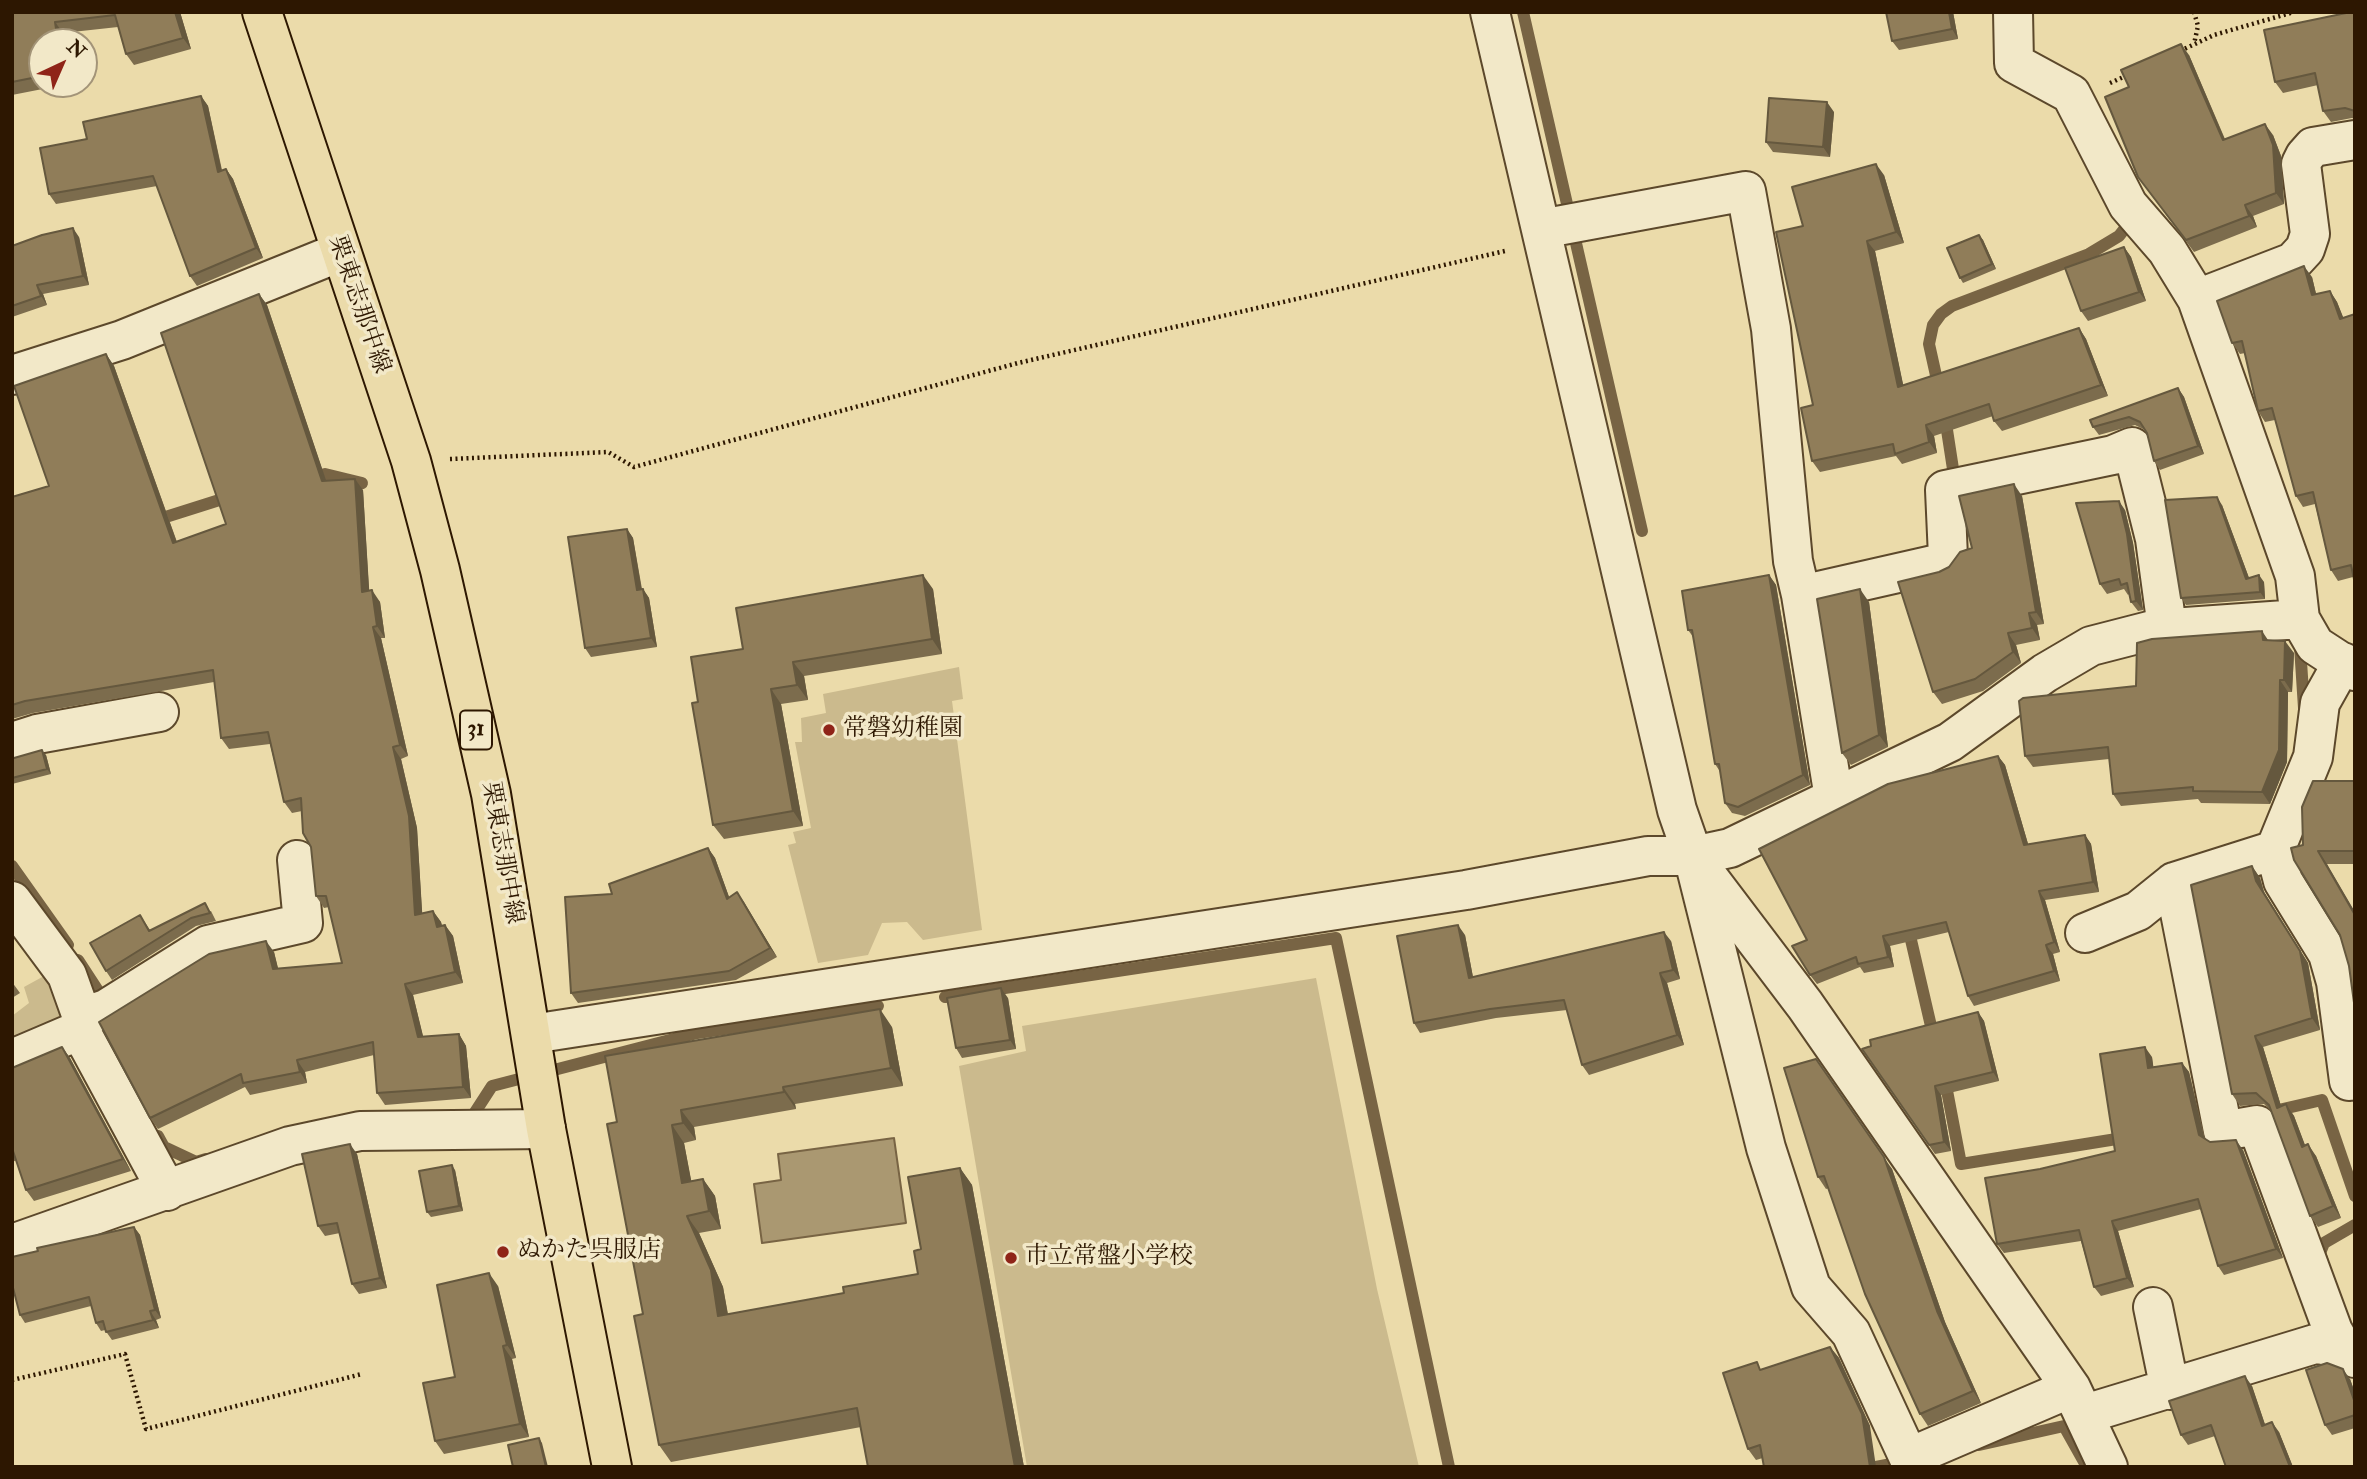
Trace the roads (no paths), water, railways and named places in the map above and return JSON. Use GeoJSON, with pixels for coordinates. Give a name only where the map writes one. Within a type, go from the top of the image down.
{"type":"FeatureCollection","features":[{"type":"Feature","properties":{"kind":"main road","name":"栗東志那中線"},"geometry":{"type":"LineString","coordinates":[[262,12],[411,461],[491,794],[546,1129],[612,1467]]}},
{"type":"Feature","properties":{"kind":"street"},"geometry":{"type":"LineString","coordinates":[[1490,12],[1556,230],[1677,810],[1693,856],[1766,1148],[1811,1287],[1851,1333],[1912,1462],[2078,1401],[2170,1390],[2315,1344],[2325,1345],[2351,1357]]}},
{"type":"Feature","properties":{"kind":"street"},"geometry":{"type":"LineString","coordinates":[[2013,12],[2014,63],[2071,94],[2128,205],[2167,250],[2197,299],[2295,576],[2300,619],[2315,645],[2349,666],[2320,703],[2313,758],[2275,850],[2283,881],[2328,954],[2336,982],[2352,1080]]}},
{"type":"Feature","properties":{"kind":"street"},"geometry":{"type":"LineString","coordinates":[[2197,299],[2293,262],[2305,249],[2310,234],[2301,164],[2305,156],[2313,147],[2355,140]]}},
{"type":"Feature","properties":{"kind":"street"},"geometry":{"type":"LineString","coordinates":[[1556,230],[1746,191],[1771,329],[1797,578],[1834,798]]}},
{"type":"Feature","properties":{"kind":"street"},"geometry":{"type":"LineString","coordinates":[[12,375],[122,340],[340,252]]}},
{"type":"Feature","properties":{"kind":"street"},"geometry":{"type":"LineString","coordinates":[[1797,578],[1942,564],[1948,557],[1945,491],[2113,455],[2132,447],[2155,539],[2167,628]]}},
{"type":"Feature","properties":{"kind":"street"},"geometry":{"type":"LineString","coordinates":[[532,1034],[1466,890],[1648,856],[1693,856],[1730,848],[1950,742],[2045,673],[2091,646],[2167,628],[2300,619]]}},
{"type":"Feature","properties":{"kind":"street"},"geometry":{"type":"LineString","coordinates":[[12,742],[37,734],[159,712]]}},
{"type":"Feature","properties":{"kind":"street"},"geometry":{"type":"LineString","coordinates":[[2085,933],[2138,911],[2174,882],[2275,850]]}},
{"type":"Feature","properties":{"kind":"street"},"geometry":{"type":"LineString","coordinates":[[1693,856],[1805,1005],[2078,1401],[2108,1467]]}},
{"type":"Feature","properties":{"kind":"street"},"geometry":{"type":"LineString","coordinates":[[12,1059],[81,1024],[208,945],[303,923],[297,860]]}},
{"type":"Feature","properties":{"kind":"street"},"geometry":{"type":"LineString","coordinates":[[2174,882],[2223,1131],[2257,1125],[2333,1331],[2351,1357]]}},
{"type":"Feature","properties":{"kind":"street"},"geometry":{"type":"LineString","coordinates":[[12,901],[67,975],[81,1024],[167,1191]]}},
{"type":"Feature","properties":{"kind":"street"},"geometry":{"type":"LineString","coordinates":[[12,1244],[290,1146],[360,1131],[546,1129]]}},
{"type":"Feature","properties":{"kind":"street"},"geometry":{"type":"LineString","coordinates":[[2153,1307],[2170,1390]]}},
{"type":"Feature","properties":{"kind":"waterway"},"geometry":{"type":"LineString","coordinates":[[1523,12],[1642,531]]}},
{"type":"Feature","properties":{"kind":"waterway"},"geometry":{"type":"LineString","coordinates":[[1939,389],[1929,344],[1933,325],[1941,314],[1952,306],[2089,254],[2119,236],[2126,227]]}},
{"type":"Feature","properties":{"kind":"waterway"},"geometry":{"type":"LineString","coordinates":[[1945,417],[1955,482]]}},
{"type":"Feature","properties":{"kind":"waterway"},"geometry":{"type":"LineString","coordinates":[[308,478],[325,474],[362,483]]}},
{"type":"Feature","properties":{"kind":"waterway"},"geometry":{"type":"LineString","coordinates":[[153,521],[232,496]]}},
{"type":"Feature","properties":{"kind":"waterway"},"geometry":{"type":"LineString","coordinates":[[2300,646],[2304,708]]}},
{"type":"Feature","properties":{"kind":"waterway"},"geometry":{"type":"LineString","coordinates":[[12,866],[68,945]]}},
{"type":"Feature","properties":{"kind":"waterway"},"geometry":{"type":"LineString","coordinates":[[1908,927],[1934,1039]]}},
{"type":"Feature","properties":{"kind":"waterway"},"geometry":{"type":"LineString","coordinates":[[945,997],[1336,938],[1449,1467]]}},
{"type":"Feature","properties":{"kind":"waterway"},"geometry":{"type":"LineString","coordinates":[[78,960],[106,1003]]}},
{"type":"Feature","properties":{"kind":"waterway"},"geometry":{"type":"LineString","coordinates":[[464,1119],[470,1120],[492,1086],[697,1033],[878,1006]]}},
{"type":"Feature","properties":{"kind":"waterway"},"geometry":{"type":"LineString","coordinates":[[1945,1080],[1961,1164],[2129,1137]]}},
{"type":"Feature","properties":{"kind":"waterway"},"geometry":{"type":"LineString","coordinates":[[2274,1111],[2322,1100],[2355,1196]]}},
{"type":"Feature","properties":{"kind":"waterway"},"geometry":{"type":"LineString","coordinates":[[158,1136],[164,1147],[196,1162],[206,1159]]}},
{"type":"Feature","properties":{"kind":"waterway"},"geometry":{"type":"LineString","coordinates":[[2323,1262],[2320,1253],[2324,1243],[2355,1225]]}},
{"type":"Feature","properties":{"kind":"waterway"},"geometry":{"type":"LineString","coordinates":[[1979,1445],[2064,1426],[2087,1467]]}},
{"type":"Feature","properties":{"kind":"waterway"},"geometry":{"type":"LineString","coordinates":[[1876,1467],[1907,1461]]}},
{"type":"Feature","properties":{"kind":"place","name":"常磐幼稚園"},"geometry":{"type":"Point","coordinates":[829,730]}},
{"type":"Feature","properties":{"kind":"place","name":"ぬかた呉服店"},"geometry":{"type":"Point","coordinates":[503,1252]}},
{"type":"Feature","properties":{"kind":"place","name":"市立常盤小学校"},"geometry":{"type":"Point","coordinates":[1011,1258]}}]}
